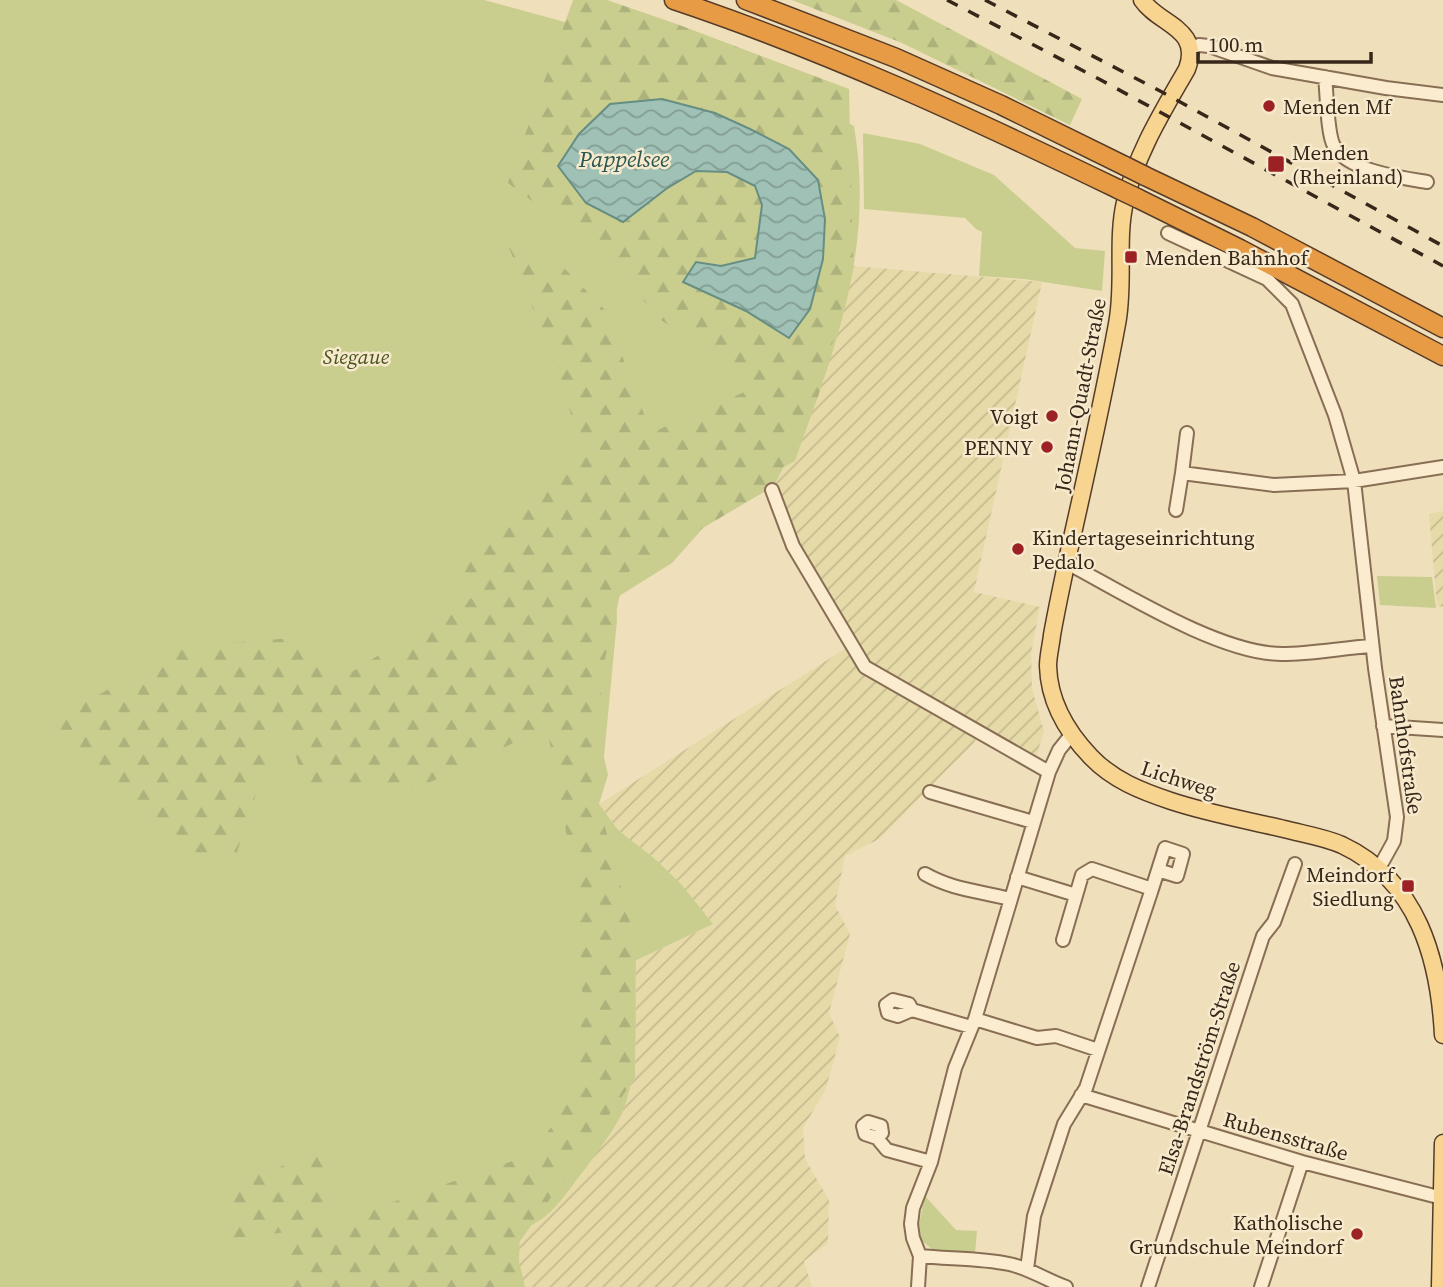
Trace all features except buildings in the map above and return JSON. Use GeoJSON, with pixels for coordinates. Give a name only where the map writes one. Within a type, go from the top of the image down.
{"type":"FeatureCollection","features":[{"type":"Feature","properties":{"kind":"highway"},"geometry":{"type":"LineString","coordinates":[[674,0],[884,80],[991,127],[1240,249],[1443,356]]}},
{"type":"Feature","properties":{"kind":"highway"},"geometry":{"type":"LineString","coordinates":[[746,0],[908,63],[1001,105],[1252,227],[1443,328]]}},
{"type":"Feature","properties":{"kind":"main road"},"geometry":{"type":"LineString","coordinates":[[1142,0],[1146,7],[1184,35],[1189,48]]}},
{"type":"Feature","properties":{"kind":"main road","name":"Johann-Quadt-Straße"},"geometry":{"type":"LineString","coordinates":[[1071,735],[1051,694],[1048,663],[1122,294],[1121,223],[1138,160],[1187,69],[1189,48]]}},
{"type":"Feature","properties":{"kind":"main road","name":"Lichweg"},"geometry":{"type":"LineString","coordinates":[[1071,735],[1103,768],[1119,780],[1140,790],[1184,805],[1317,837],[1343,846],[1378,870]]}},
{"type":"Feature","properties":{"kind":"main road"},"geometry":{"type":"LineString","coordinates":[[1378,870],[1400,892],[1421,925],[1433,958],[1441,1002],[1443,1035]]}},
{"type":"Feature","properties":{"kind":"main road"},"geometry":{"type":"LineString","coordinates":[[1440,1287],[1443,1143]]}},
{"type":"Feature","properties":{"kind":"street"},"geometry":{"type":"LineString","coordinates":[[1189,48],[1209,46],[1272,68],[1443,95]]}},
{"type":"Feature","properties":{"kind":"street"},"geometry":{"type":"LineString","coordinates":[[1325,77],[1330,135],[1337,151],[1375,173],[1427,182]]}},
{"type":"Feature","properties":{"kind":"street","name":"Bahnhofstraße"},"geometry":{"type":"LineString","coordinates":[[1168,233],[1267,279],[1292,304],[1335,415],[1354,481],[1382,726],[1397,817],[1394,841],[1378,870]]}},
{"type":"Feature","properties":{"kind":"street"},"geometry":{"type":"LineString","coordinates":[[1177,510],[1187,433]]}},
{"type":"Feature","properties":{"kind":"street"},"geometry":{"type":"LineString","coordinates":[[1182,473],[1274,485],[1354,481],[1443,467]]}},
{"type":"Feature","properties":{"kind":"street"},"geometry":{"type":"LineString","coordinates":[[772,491],[793,546],[865,667],[1049,772]]}},
{"type":"Feature","properties":{"kind":"street"},"geometry":{"type":"LineString","coordinates":[[1067,563],[1180,622],[1245,648],[1281,654],[1372,646]]}},
{"type":"Feature","properties":{"kind":"street"},"geometry":{"type":"LineString","coordinates":[[1382,726],[1443,730]]}},
{"type":"Feature","properties":{"kind":"street"},"geometry":{"type":"LineString","coordinates":[[918,1287],[920,1256],[913,1238],[913,1208],[931,1162],[956,1068],[973,1023],[1049,772],[1059,750],[1071,735]]}},
{"type":"Feature","properties":{"kind":"street"},"geometry":{"type":"LineString","coordinates":[[930,792],[1033,822]]}},
{"type":"Feature","properties":{"kind":"street","name":"Elsa-Brandström-Straße"},"geometry":{"type":"LineString","coordinates":[[1148,1287],[1263,936],[1274,922],[1295,864]]}},
{"type":"Feature","properties":{"kind":"street"},"geometry":{"type":"LineString","coordinates":[[1063,940],[1082,875],[1092,869],[1152,889]]}},
{"type":"Feature","properties":{"kind":"street"},"geometry":{"type":"LineString","coordinates":[[1027,1269],[1034,1216],[1064,1124],[1086,1088],[1158,870]]}},
{"type":"Feature","properties":{"kind":"street"},"geometry":{"type":"LineString","coordinates":[[925,874],[944,884],[973,893],[982,892],[1010,899]]}},
{"type":"Feature","properties":{"kind":"street"},"geometry":{"type":"LineString","coordinates":[[1017,877],[1076,895]]}},
{"type":"Feature","properties":{"kind":"street"},"geometry":{"type":"LineString","coordinates":[[912,1010],[1037,1038],[1056,1036],[1098,1050]]}},
{"type":"Feature","properties":{"kind":"street","name":"Rubensstraße"},"geometry":{"type":"LineString","coordinates":[[1081,1095],[1302,1161],[1442,1198]]}},
{"type":"Feature","properties":{"kind":"street"},"geometry":{"type":"LineString","coordinates":[[877,1138],[887,1150],[931,1162]]}},
{"type":"Feature","properties":{"kind":"street"},"geometry":{"type":"LineString","coordinates":[[1261,1287],[1302,1161]]}},
{"type":"Feature","properties":{"kind":"street"},"geometry":{"type":"LineString","coordinates":[[920,1256],[1008,1263],[1027,1269],[1043,1283],[1066,1287]]}},
{"type":"Feature","properties":{"kind":"shaded area"},"geometry":{"type":"Polygon","coordinates":[[[853,266],[1042,282],[974,592],[1040,607],[1031,653],[1032,689],[1044,731],[1036,758],[868,665],[798,547],[774,486],[818,397],[853,266]]]}},
{"type":"Feature","properties":{"kind":"shaded area"},"geometry":{"type":"Polygon","coordinates":[[[1443,511],[1443,607],[1437,606],[1429,514],[1443,511]]]}},
{"type":"Feature","properties":{"kind":"shaded area"},"geometry":{"type":"Polygon","coordinates":[[[848,647],[864,670],[977,736],[974,743],[879,839],[845,856],[835,905],[850,934],[829,1013],[840,1037],[826,1089],[803,1128],[805,1159],[829,1200],[828,1243],[804,1261],[812,1287],[516,1287],[516,1247],[635,1078],[636,961],[713,924],[655,859],[618,830],[599,804],[848,647]]]}},
{"type":"Feature","properties":{"kind":"green space","name":"Siegaue"},"geometry":{"type":"Polygon","coordinates":[[[0,0],[484,0],[572,24],[831,114],[854,126],[859,171],[855,256],[837,338],[795,461],[767,476],[704,527],[672,563],[616,598],[617,620],[604,757],[608,775],[599,804],[618,830],[681,884],[713,924],[635,961],[634,1057],[623,1111],[601,1147],[557,1204],[545,1217],[520,1230],[519,1261],[525,1287],[0,1287],[0,0]]]}},
{"type":"Feature","properties":{"kind":"green space"},"geometry":{"type":"Polygon","coordinates":[[[573,0],[607,0],[849,89],[853,266],[818,397],[774,486],[625,574],[603,667],[596,749],[599,804],[636,945],[635,1078],[516,1247],[516,1287],[290,1287],[287,1232],[228,1239],[225,1185],[325,1152],[329,1224],[533,1154],[573,1094],[583,1010],[578,898],[547,727],[388,802],[369,780],[307,799],[284,709],[236,855],[188,864],[51,721],[187,646],[307,637],[327,687],[475,596],[461,562],[585,455],[550,352],[508,245],[565,269],[605,310],[651,433],[760,385],[661,320],[597,249],[508,183],[573,0]],[[715,113],[666,189],[696,171],[727,172],[755,186],[762,205],[755,258],[721,266],[696,262],[746,311],[788,337],[790,149],[715,113]]]}},
{"type":"Feature","properties":{"kind":"green space"},"geometry":{"type":"Polygon","coordinates":[[[792,0],[896,0],[1082,99],[1070,125],[902,43],[792,0]]]}},
{"type":"Feature","properties":{"kind":"green space"},"geometry":{"type":"Polygon","coordinates":[[[863,133],[920,144],[994,175],[1075,248],[1105,251],[1102,291],[1024,279],[979,276],[982,232],[965,218],[864,209],[863,133]]]}},
{"type":"Feature","properties":{"kind":"green space"},"geometry":{"type":"Polygon","coordinates":[[[1377,576],[1432,577],[1436,608],[1380,605],[1377,576]]]}},
{"type":"Feature","properties":{"kind":"green space"},"geometry":{"type":"Polygon","coordinates":[[[925,1196],[956,1230],[977,1231],[975,1253],[932,1249],[922,1241],[919,1224],[925,1196]]]}},
{"type":"Feature","properties":{"kind":"water","name":"Pappelsee"},"geometry":{"type":"Polygon","coordinates":[[[662,99],[715,113],[789,149],[818,180],[825,219],[823,259],[810,309],[789,338],[746,311],[683,282],[696,262],[721,266],[755,258],[762,205],[755,186],[727,172],[696,171],[666,189],[623,222],[586,203],[558,166],[579,134],[610,104],[662,99]]]}},
{"type":"Feature","properties":{"kind":"railway"},"geometry":{"type":"LineString","coordinates":[[947,0],[1099,79],[1443,266]]}},
{"type":"Feature","properties":{"kind":"railway"},"geometry":{"type":"LineString","coordinates":[[985,0],[1162,92],[1443,246]]}},
{"type":"Feature","properties":{"kind":"place","name":"Menden Mf"},"geometry":{"type":"Point","coordinates":[1269,106]}},
{"type":"Feature","properties":{"kind":"place","name":"Menden (Rheinland)"},"geometry":{"type":"Point","coordinates":[1276,164]}},
{"type":"Feature","properties":{"kind":"place","name":"Menden Bahnhof"},"geometry":{"type":"Point","coordinates":[1131,257]}},
{"type":"Feature","properties":{"kind":"place","name":"Voigt"},"geometry":{"type":"Point","coordinates":[1052,416]}},
{"type":"Feature","properties":{"kind":"place","name":"PENNY"},"geometry":{"type":"Point","coordinates":[1047,447]}},
{"type":"Feature","properties":{"kind":"place","name":"Kindertageseinrichtung Pedalo"},"geometry":{"type":"Point","coordinates":[1018,549]}},
{"type":"Feature","properties":{"kind":"place","name":"Meindorf Siedlung"},"geometry":{"type":"Point","coordinates":[1408,886]}},
{"type":"Feature","properties":{"kind":"place","name":"Katholische Grundschule Meindorf"},"geometry":{"type":"Point","coordinates":[1357,1234]}}]}
